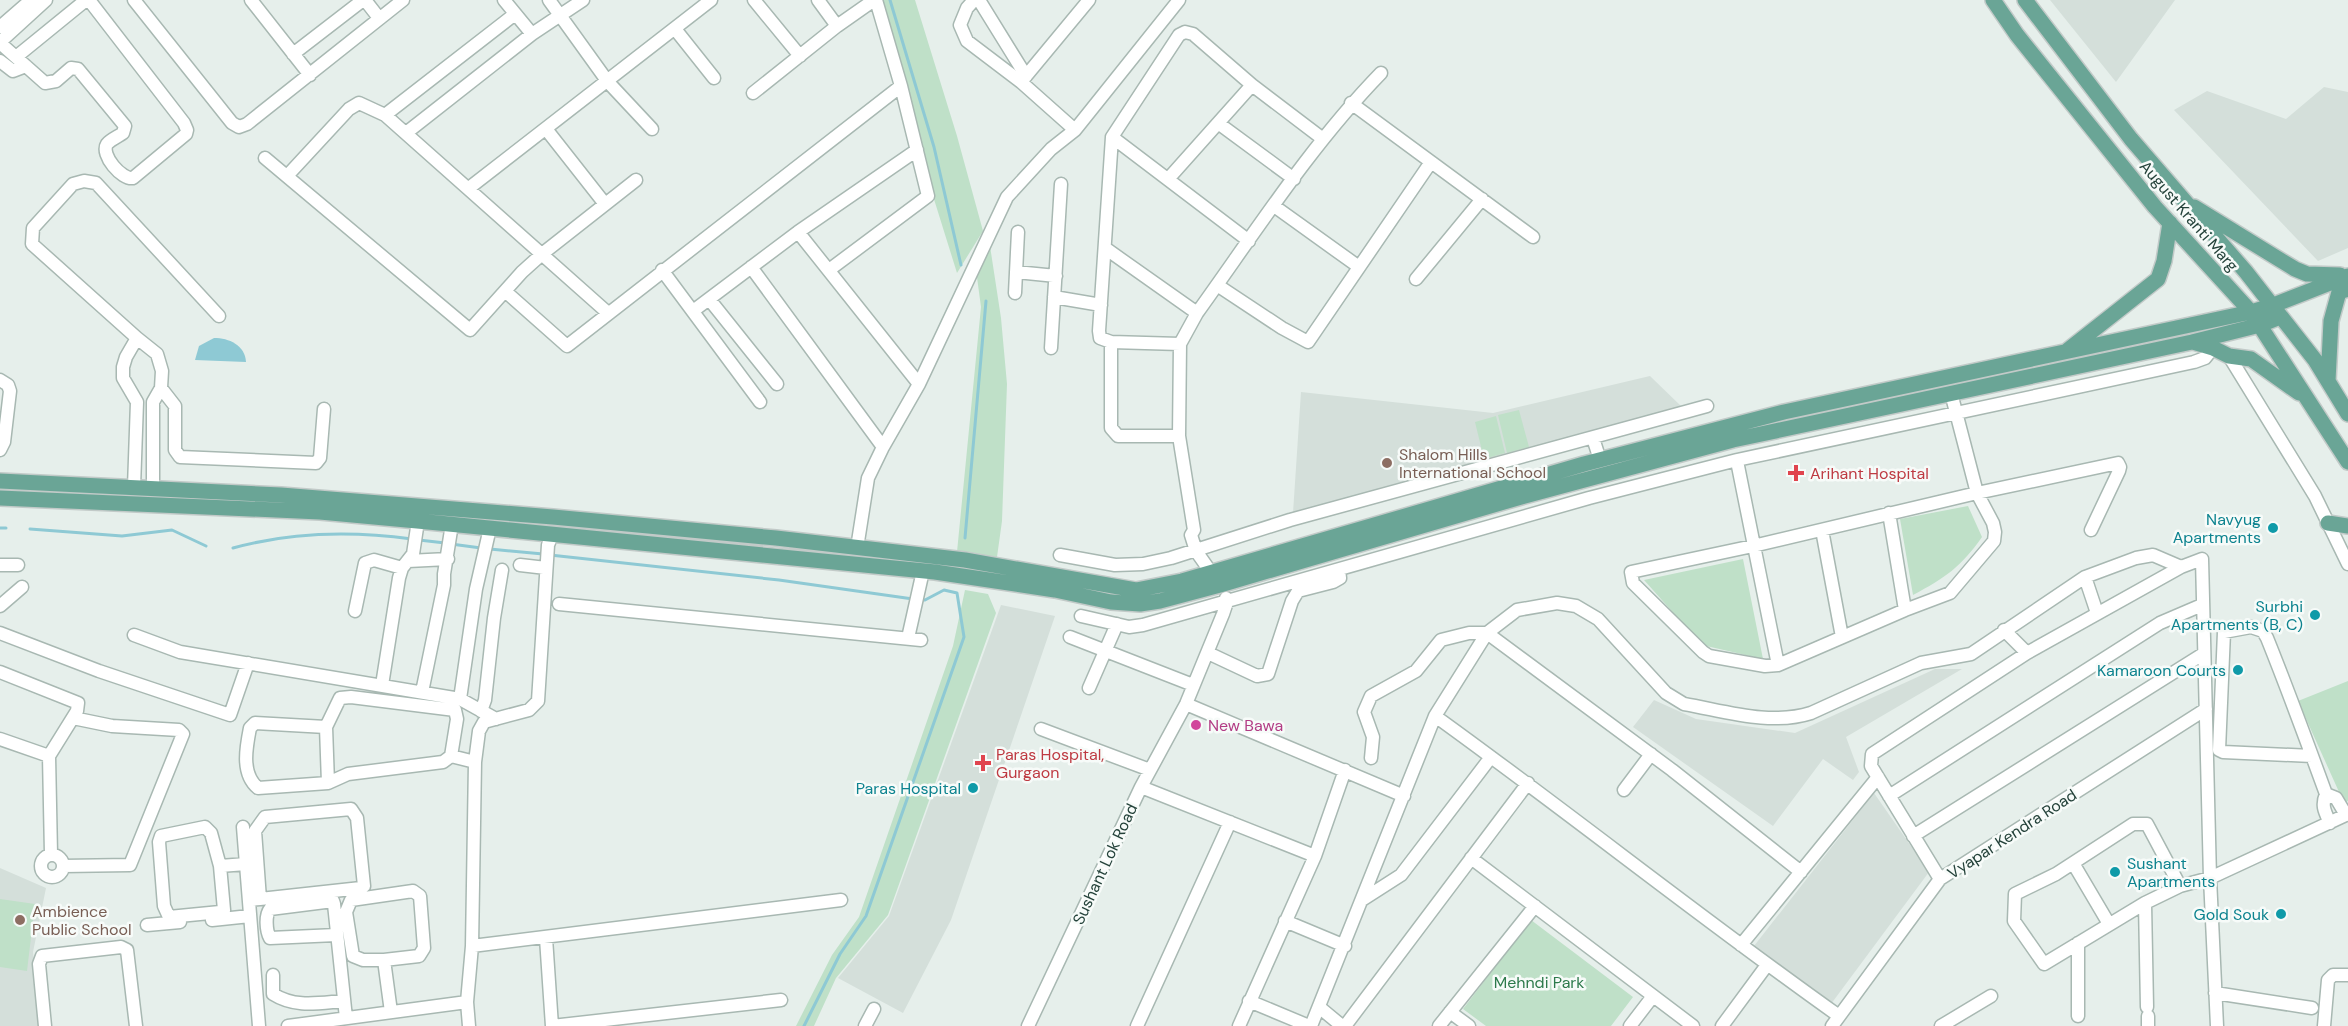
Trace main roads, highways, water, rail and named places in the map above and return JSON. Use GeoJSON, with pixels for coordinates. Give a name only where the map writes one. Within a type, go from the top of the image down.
{"type":"FeatureCollection","features":[{"type":"Feature","properties":{"kind":"main road","name":"August Kranti Marg"},"geometry":{"type":"LineString","coordinates":[[1993,0],[2017,35],[2170,223],[2251,312],[2348,462]]}},
{"type":"Feature","properties":{"kind":"main road","name":"August Kranti Marg"},"geometry":{"type":"LineString","coordinates":[[2025,0],[2131,139],[2246,272],[2315,360],[2348,414]]}},
{"type":"Feature","properties":{"kind":"main road"},"geometry":{"type":"LineString","coordinates":[[2179,197],[2295,269],[2307,274],[2348,275]]}},
{"type":"Feature","properties":{"kind":"main road"},"geometry":{"type":"LineString","coordinates":[[2064,353],[2158,279],[2164,261],[2170,223]]}},
{"type":"Feature","properties":{"kind":"main road"},"geometry":{"type":"LineString","coordinates":[[0,482],[153,488],[547,516],[965,560],[1136,590],[1215,578],[1733,440],[2192,342],[2260,325],[2276,312],[2348,275]]}},
{"type":"Feature","properties":{"kind":"main road"},"geometry":{"type":"LineString","coordinates":[[2328,381],[2333,312],[2339,292],[2348,289]]}},
{"type":"Feature","properties":{"kind":"main road"},"geometry":{"type":"LineString","coordinates":[[0,498],[320,512],[417,528],[450,543],[488,535],[923,571],[1055,590],[1111,602],[1140,604],[1160,601],[1215,578],[1600,460],[1784,412],[2251,312],[2276,312]]}},
{"type":"Feature","properties":{"kind":"main road"},"geometry":{"type":"LineString","coordinates":[[2192,342],[2213,348],[2229,356],[2251,359],[2308,400]]}},
{"type":"Feature","properties":{"kind":"main road"},"geometry":{"type":"LineString","coordinates":[[2328,523],[2348,526]]}},
{"type":"Feature","properties":{"kind":"water"},"geometry":{"type":"Polygon","coordinates":[[[214,338],[225,339],[239,347],[243,351],[246,362],[195,360],[199,346],[214,338]]]}},
{"type":"Feature","properties":{"kind":"waterway"},"geometry":{"type":"LineString","coordinates":[[890,0],[934,147],[961,265]]}},
{"type":"Feature","properties":{"kind":"waterway"},"geometry":{"type":"LineString","coordinates":[[965,538],[986,301]]}},
{"type":"Feature","properties":{"kind":"waterway"},"geometry":{"type":"LineString","coordinates":[[0,528],[6,528]]}},
{"type":"Feature","properties":{"kind":"waterway"},"geometry":{"type":"LineString","coordinates":[[30,529],[122,536],[172,530],[206,546]]}},
{"type":"Feature","properties":{"kind":"waterway"},"geometry":{"type":"LineString","coordinates":[[233,548],[277,539],[322,534],[412,539]]}},
{"type":"Feature","properties":{"kind":"waterway"},"geometry":{"type":"LineString","coordinates":[[419,540],[445,543]]}},
{"type":"Feature","properties":{"kind":"waterway"},"geometry":{"type":"LineString","coordinates":[[451,544],[481,548]]}},
{"type":"Feature","properties":{"kind":"waterway"},"geometry":{"type":"LineString","coordinates":[[490,549],[543,554]]}},
{"type":"Feature","properties":{"kind":"waterway"},"geometry":{"type":"LineString","coordinates":[[550,555],[779,580],[913,599]]}},
{"type":"Feature","properties":{"kind":"waterway"},"geometry":{"type":"LineString","coordinates":[[804,1026],[840,954],[866,916],[964,637],[957,593],[944,590],[925,600],[919,600]]}},
{"type":"Feature","properties":{"kind":"place","name":"Shalom Hills International School"},"geometry":{"type":"Point","coordinates":[1387,463]}},
{"type":"Feature","properties":{"kind":"place","name":"Arihant Hospital"},"geometry":{"type":"Point","coordinates":[1796,473]}},
{"type":"Feature","properties":{"kind":"place","name":"Navyug Apartments"},"geometry":{"type":"Point","coordinates":[2273,528]}},
{"type":"Feature","properties":{"kind":"place","name":"Surbhi Apartments (B, C)"},"geometry":{"type":"Point","coordinates":[2315,615]}},
{"type":"Feature","properties":{"kind":"place","name":"Kamaroon Courts"},"geometry":{"type":"Point","coordinates":[2238,670]}},
{"type":"Feature","properties":{"kind":"place","name":"New Bawa"},"geometry":{"type":"Point","coordinates":[1196,725]}},
{"type":"Feature","properties":{"kind":"place","name":"Paras Hospital, Gurgaon"},"geometry":{"type":"Point","coordinates":[983,763]}},
{"type":"Feature","properties":{"kind":"place","name":"Paras Hospital"},"geometry":{"type":"Point","coordinates":[973,788]}},
{"type":"Feature","properties":{"kind":"place","name":"Sushant Apartments"},"geometry":{"type":"Point","coordinates":[2115,872]}},
{"type":"Feature","properties":{"kind":"place","name":"Gold Souk"},"geometry":{"type":"Point","coordinates":[2281,914]}},
{"type":"Feature","properties":{"kind":"place","name":"Ambience Public School"},"geometry":{"type":"Point","coordinates":[20,920]}},
{"type":"Feature","properties":{"kind":"park label","name":"Mehndi Park"},"geometry":{"type":"Point","coordinates":[1539,982]}}]}
